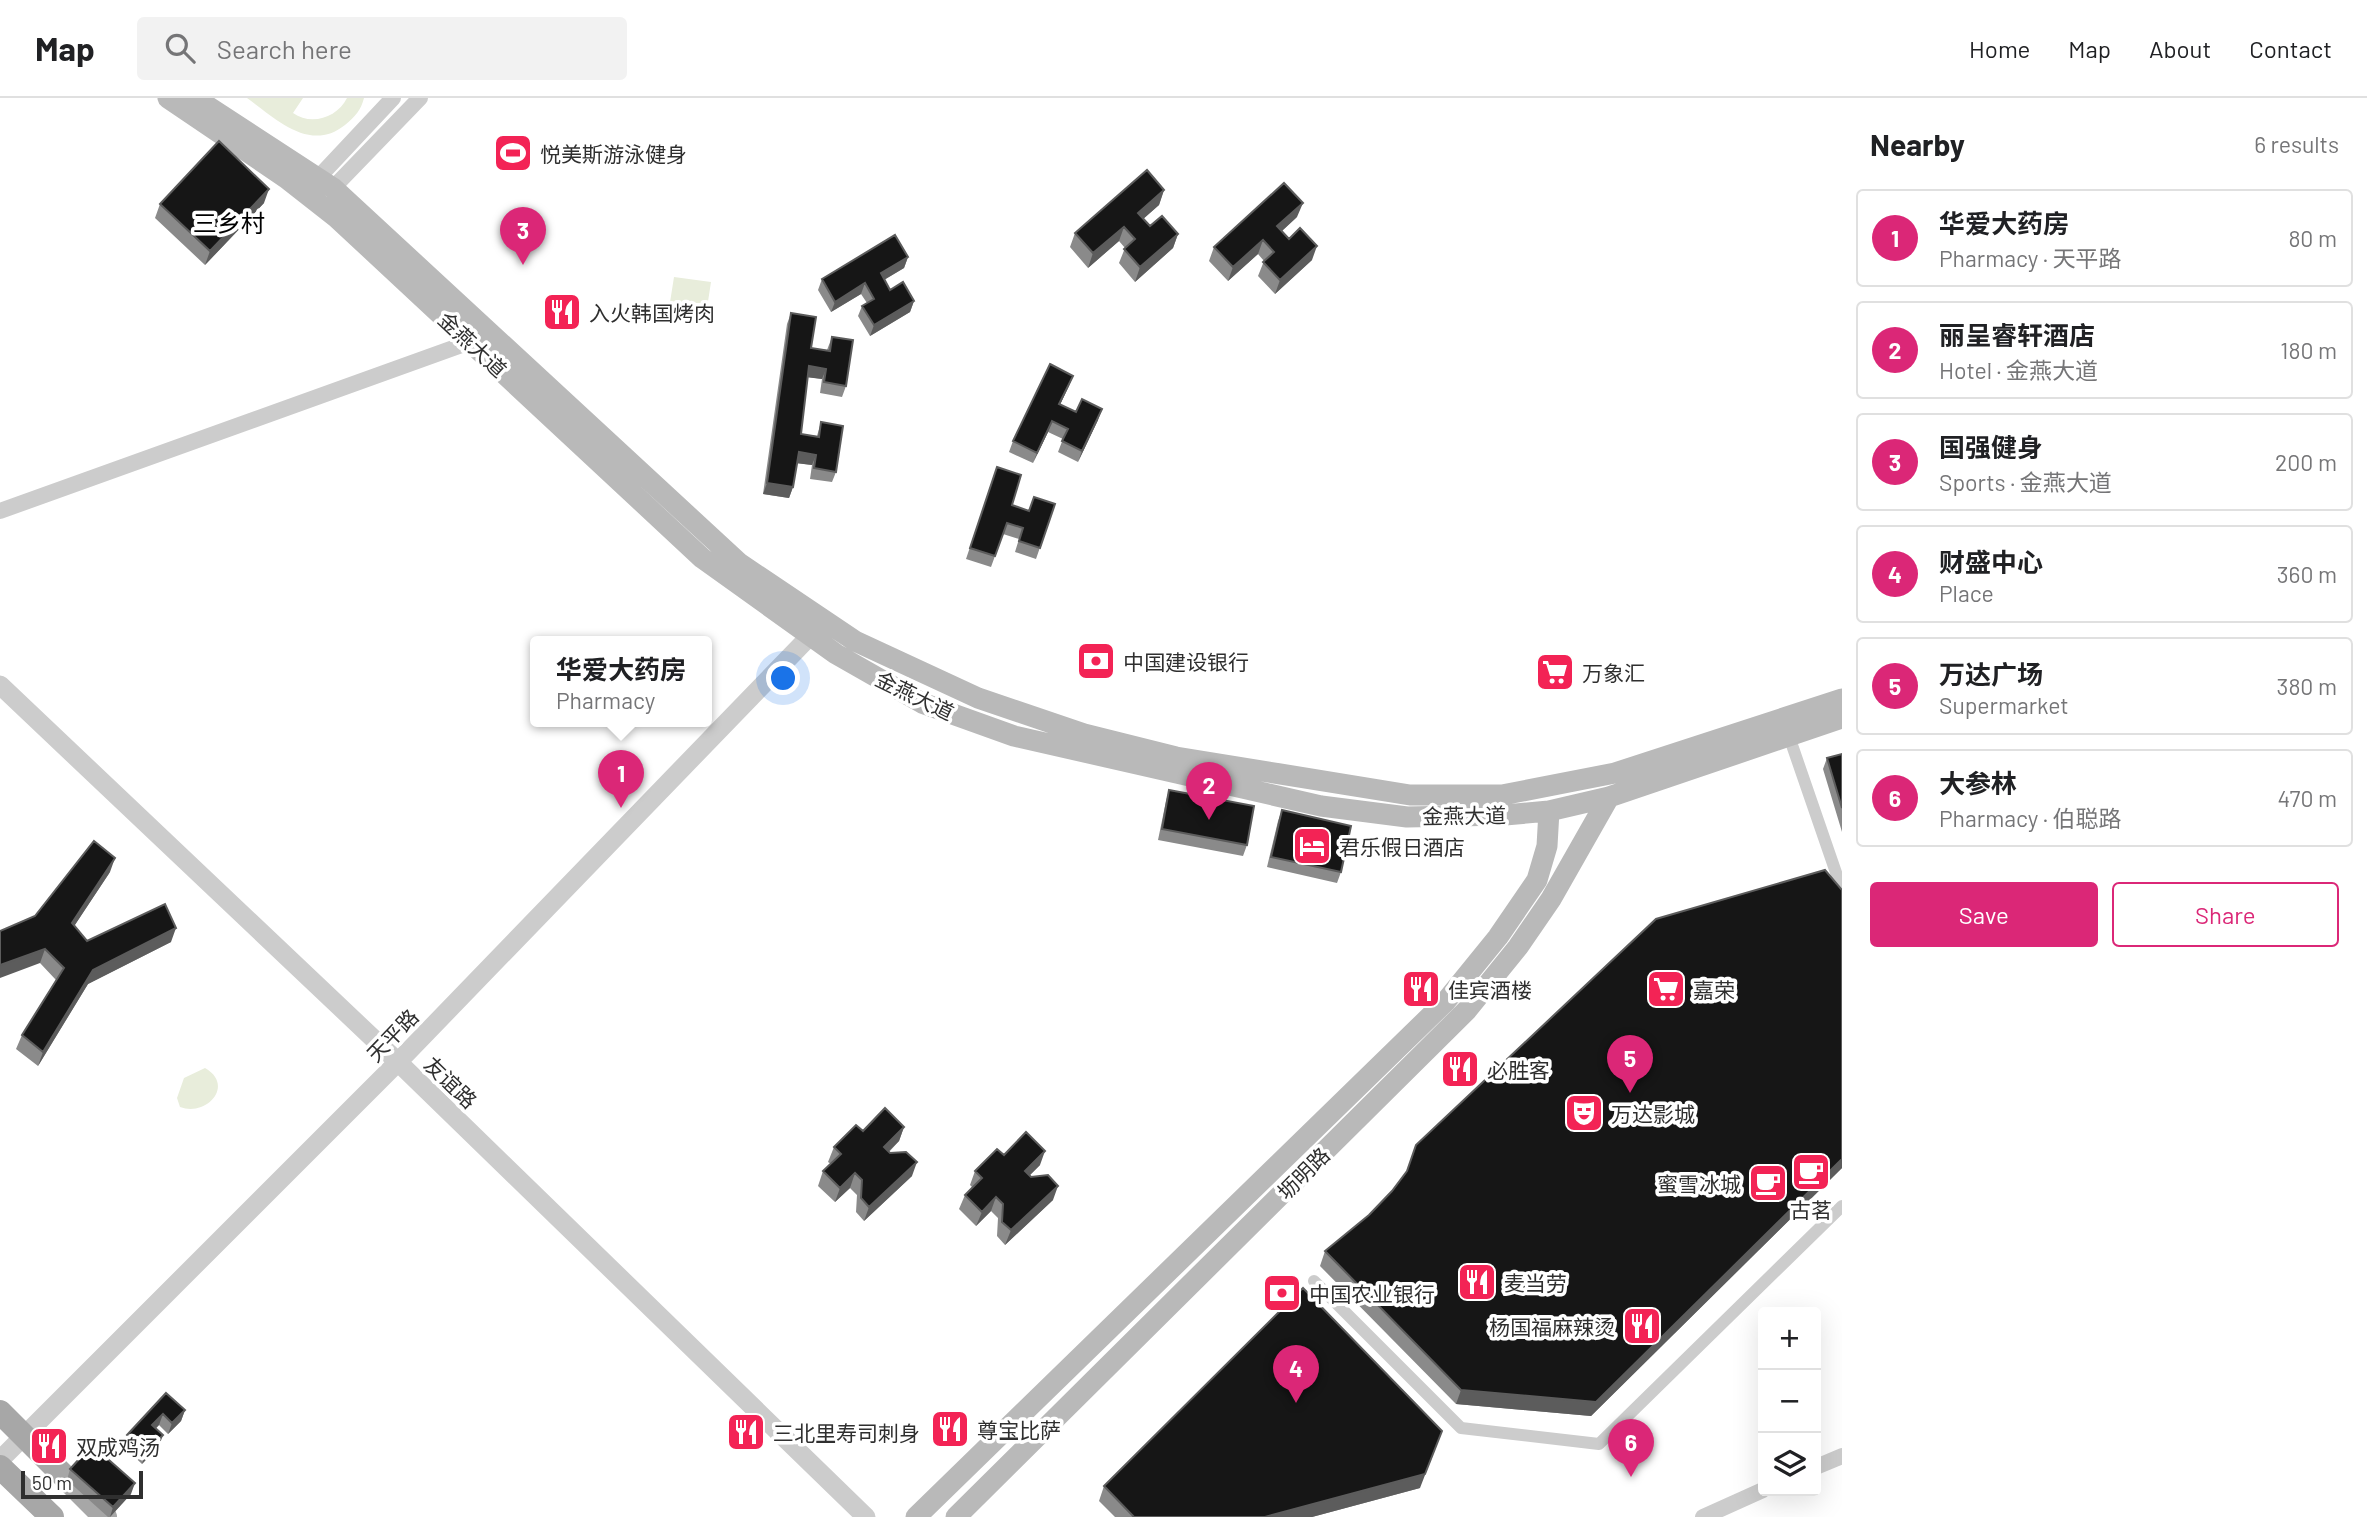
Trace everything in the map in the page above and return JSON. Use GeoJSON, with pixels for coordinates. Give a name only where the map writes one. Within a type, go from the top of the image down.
{"type":"FeatureCollection","features":[{"type":"Feature","properties":{"kind":"main road","name":"金燕大道"},"geometry":{"type":"LineString","coordinates":[[168,98],[286,178],[337,218],[702,558],[836,654],[922,703],[1014,736],[1081,752],[1333,808],[1407,817],[1505,815],[1549,811],[1609,797],[1842,718]]}},
{"type":"Feature","properties":{"kind":"main road","name":"金燕大道"},"geometry":{"type":"LineString","coordinates":[[195,98],[325,183],[739,563],[855,641],[978,698],[1084,734],[1176,757],[1410,795],[1502,795],[1615,773],[1842,699]]}},
{"type":"Feature","properties":{"kind":"main road","name":"坜明路"},"geometry":{"type":"LineString","coordinates":[[956,1517],[1467,1010],[1518,947],[1551,899],[1609,797]]}},
{"type":"Feature","properties":{"kind":"main road","name":"坜明路"},"geometry":{"type":"LineString","coordinates":[[916,1517],[1446,1001],[1498,937],[1537,880],[1547,846],[1549,811]]}},
{"type":"Feature","properties":{"kind":"main road"},"geometry":{"type":"LineString","coordinates":[[0,1412],[105,1517]]}},
{"type":"Feature","properties":{"kind":"main road"},"geometry":{"type":"LineString","coordinates":[[0,1467],[52,1517]]}},
{"type":"Feature","properties":{"kind":"street"},"geometry":{"type":"LineString","coordinates":[[325,183],[393,98]]}},
{"type":"Feature","properties":{"kind":"street"},"geometry":{"type":"LineString","coordinates":[[325,183],[420,98]]}},
{"type":"Feature","properties":{"kind":"street"},"geometry":{"type":"LineString","coordinates":[[0,511],[470,342]]}},
{"type":"Feature","properties":{"kind":"street","name":"天平路"},"geometry":{"type":"LineString","coordinates":[[0,1460],[398,1062],[810,636]]}},
{"type":"Feature","properties":{"kind":"street","name":"友谊路"},"geometry":{"type":"LineString","coordinates":[[0,685],[398,1062],[866,1517]]}},
{"type":"Feature","properties":{"kind":"street"},"geometry":{"type":"LineString","coordinates":[[1793,745],[1842,890]]}},
{"type":"Feature","properties":{"kind":"street"},"geometry":{"type":"LineString","coordinates":[[1314,1281],[1461,1428],[1599,1444],[1842,1206]]}},
{"type":"Feature","properties":{"kind":"street"},"geometry":{"type":"LineString","coordinates":[[1821,1465],[1842,1456]]}},
{"type":"Feature","properties":{"kind":"street"},"geometry":{"type":"LineString","coordinates":[[1703,1517],[1758,1492]]}},
{"type":"Feature","properties":{"kind":"green space"},"geometry":{"type":"Polygon","coordinates":[[[247,98],[303,98],[293,113],[315,119],[337,111],[347,98],[364,98],[359,110],[349,122],[332,133],[319,136],[294,130],[247,98]]]}},
{"type":"Feature","properties":{"kind":"green space"},"geometry":{"type":"Polygon","coordinates":[[[674,277],[711,282],[705,321],[668,315],[674,277]]]}},
{"type":"Feature","properties":{"kind":"green space"},"geometry":{"type":"Polygon","coordinates":[[[205,1068],[214,1075],[218,1083],[214,1098],[200,1108],[180,1107],[177,1098],[184,1078],[205,1068]]]}},
{"type":"Feature","properties":{"kind":"building"},"geometry":{"type":"Polygon","coordinates":[[[219,141],[269,189],[210,251],[160,204],[219,141]]]}},
{"type":"Feature","properties":{"kind":"building"},"geometry":{"type":"Polygon","coordinates":[[[1147,170],[1164,190],[1138,213],[1150,226],[1162,216],[1178,234],[1140,267],[1124,249],[1135,239],[1124,227],[1093,253],[1075,233],[1147,170]]]}},
{"type":"Feature","properties":{"kind":"building"},"geometry":{"type":"Polygon","coordinates":[[[1284,183],[1303,203],[1277,226],[1289,239],[1300,228],[1317,246],[1280,280],[1263,262],[1274,252],[1263,240],[1233,267],[1214,247],[1284,183]]]}},
{"type":"Feature","properties":{"kind":"building"},"geometry":{"type":"Polygon","coordinates":[[[895,235],[908,257],[881,273],[890,290],[903,282],[914,301],[874,325],[862,306],[874,299],[865,283],[835,302],[822,279],[895,235]]]}},
{"type":"Feature","properties":{"kind":"building"},"geometry":{"type":"Polygon","coordinates":[[[791,313],[816,317],[811,348],[830,351],[832,337],[853,340],[846,386],[824,382],[826,369],[809,366],[801,434],[819,437],[821,422],[843,426],[836,472],[814,468],[816,455],[799,452],[793,487],[767,483],[791,313]]]}},
{"type":"Feature","properties":{"kind":"building"},"geometry":{"type":"Polygon","coordinates":[[[1050,364],[1073,376],[1059,404],[1076,412],[1082,399],[1102,409],[1082,451],[1062,441],[1068,429],[1052,421],[1037,453],[1013,441],[1050,364]]]}},
{"type":"Feature","properties":{"kind":"building"},"geometry":{"type":"Polygon","coordinates":[[[997,467],[1021,475],[1012,505],[1029,511],[1034,497],[1055,504],[1040,548],[1019,541],[1023,528],[1007,523],[995,556],[970,548],[997,467]]]}},
{"type":"Feature","properties":{"kind":"building"},"geometry":{"type":"Polygon","coordinates":[[[1842,754],[1842,808],[1827,758],[1842,754]]]}},
{"type":"Feature","properties":{"kind":"building"},"geometry":{"type":"Polygon","coordinates":[[[1169,790],[1254,806],[1247,845],[1162,829],[1169,790]]]}},
{"type":"Feature","properties":{"kind":"building"},"geometry":{"type":"Polygon","coordinates":[[[1282,810],[1351,826],[1341,872],[1271,857],[1282,810]]]}},
{"type":"Feature","properties":{"kind":"building"},"geometry":{"type":"Polygon","coordinates":[[[94,841],[115,858],[72,923],[87,941],[165,904],[176,928],[93,970],[43,1052],[22,1035],[64,968],[45,949],[0,965],[0,931],[35,916],[94,841]]]}},
{"type":"Feature","properties":{"kind":"building"},"geometry":{"type":"Polygon","coordinates":[[[1825,870],[1842,890],[1842,1159],[1596,1402],[1461,1390],[1325,1251],[1369,1215],[1392,1191],[1407,1171],[1416,1145],[1656,919],[1825,870]]]}},
{"type":"Feature","properties":{"kind":"building"},"geometry":{"type":"Polygon","coordinates":[[[885,1108],[904,1127],[884,1147],[890,1153],[906,1152],[917,1162],[869,1207],[861,1198],[862,1180],[855,1173],[840,1188],[823,1171],[841,1154],[834,1147],[856,1125],[863,1131],[885,1108]]]}},
{"type":"Feature","properties":{"kind":"building"},"geometry":{"type":"Polygon","coordinates":[[[1026,1132],[1045,1151],[1025,1171],[1031,1177],[1048,1175],[1058,1186],[1011,1230],[1002,1222],[1003,1204],[996,1197],[982,1212],[965,1195],[982,1178],[975,1171],[997,1149],[1004,1155],[1026,1132]]]}},
{"type":"Feature","properties":{"kind":"building"},"geometry":{"type":"Polygon","coordinates":[[[1303,1288],[1442,1431],[1425,1474],[1265,1517],[1134,1517],[1104,1486],[1303,1288]]]}},
{"type":"Feature","properties":{"kind":"building"},"geometry":{"type":"Polygon","coordinates":[[[166,1393],[185,1410],[172,1423],[163,1414],[152,1425],[163,1435],[146,1453],[127,1435],[166,1393]]]}},
{"type":"Feature","properties":{"kind":"building"},"geometry":{"type":"Polygon","coordinates":[[[92,1445],[135,1483],[113,1507],[70,1469],[92,1445]]]}},
{"type":"Feature","properties":{"kind":"place","name":"悦美斯游泳健身"},"geometry":{"type":"Point","coordinates":[513,153]}},
{"type":"Feature","properties":{"kind":"place","name":"国强健身"},"geometry":{"type":"Point","coordinates":[523,265]}},
{"type":"Feature","properties":{"kind":"place","name":"入火韩国烤肉"},"geometry":{"type":"Point","coordinates":[562,312]}},
{"type":"Feature","properties":{"kind":"place","name":"中国建设银行"},"geometry":{"type":"Point","coordinates":[1096,661]}},
{"type":"Feature","properties":{"kind":"place","name":"万象汇"},"geometry":{"type":"Point","coordinates":[1555,672]}},
{"type":"Feature","properties":{"kind":"place","name":"华爱大药房"},"geometry":{"type":"Point","coordinates":[621,808]}},
{"type":"Feature","properties":{"kind":"place","name":"丽呈睿轩酒店"},"geometry":{"type":"Point","coordinates":[1209,820]}},
{"type":"Feature","properties":{"kind":"place","name":"君乐假日酒店"},"geometry":{"type":"Point","coordinates":[1312,846]}},
{"type":"Feature","properties":{"kind":"place","name":"佳宾酒楼"},"geometry":{"type":"Point","coordinates":[1421,989]}},
{"type":"Feature","properties":{"kind":"place","name":"嘉荣"},"geometry":{"type":"Point","coordinates":[1666,989]}},
{"type":"Feature","properties":{"kind":"place","name":"必胜客"},"geometry":{"type":"Point","coordinates":[1460,1069]}},
{"type":"Feature","properties":{"kind":"place","name":"万达广场"},"geometry":{"type":"Point","coordinates":[1630,1093]}},
{"type":"Feature","properties":{"kind":"place","name":"万达影城"},"geometry":{"type":"Point","coordinates":[1584,1113]}},
{"type":"Feature","properties":{"kind":"place","name":"古茗"},"geometry":{"type":"Point","coordinates":[1811,1172]}},
{"type":"Feature","properties":{"kind":"place","name":"蜜雪冰城"},"geometry":{"type":"Point","coordinates":[1768,1183]}},
{"type":"Feature","properties":{"kind":"place","name":"麦当劳"},"geometry":{"type":"Point","coordinates":[1477,1282]}},
{"type":"Feature","properties":{"kind":"place","name":"中国农业银行"},"geometry":{"type":"Point","coordinates":[1282,1293]}},
{"type":"Feature","properties":{"kind":"place","name":"杨国福麻辣烫"},"geometry":{"type":"Point","coordinates":[1642,1326]}},
{"type":"Feature","properties":{"kind":"place","name":"财盛中心"},"geometry":{"type":"Point","coordinates":[1296,1403]}},
{"type":"Feature","properties":{"kind":"place","name":"尊宝比萨"},"geometry":{"type":"Point","coordinates":[950,1429]}},
{"type":"Feature","properties":{"kind":"place","name":"三北里寿司刺身"},"geometry":{"type":"Point","coordinates":[746,1432]}},
{"type":"Feature","properties":{"kind":"place","name":"双成鸡汤"},"geometry":{"type":"Point","coordinates":[49,1446]}},
{"type":"Feature","properties":{"kind":"place","name":"大参林"},"geometry":{"type":"Point","coordinates":[1631,1477]}},
{"type":"Feature","properties":{"kind":"district","name":"三乡村"},"geometry":{"type":"Point","coordinates":[229,222]}}]}
